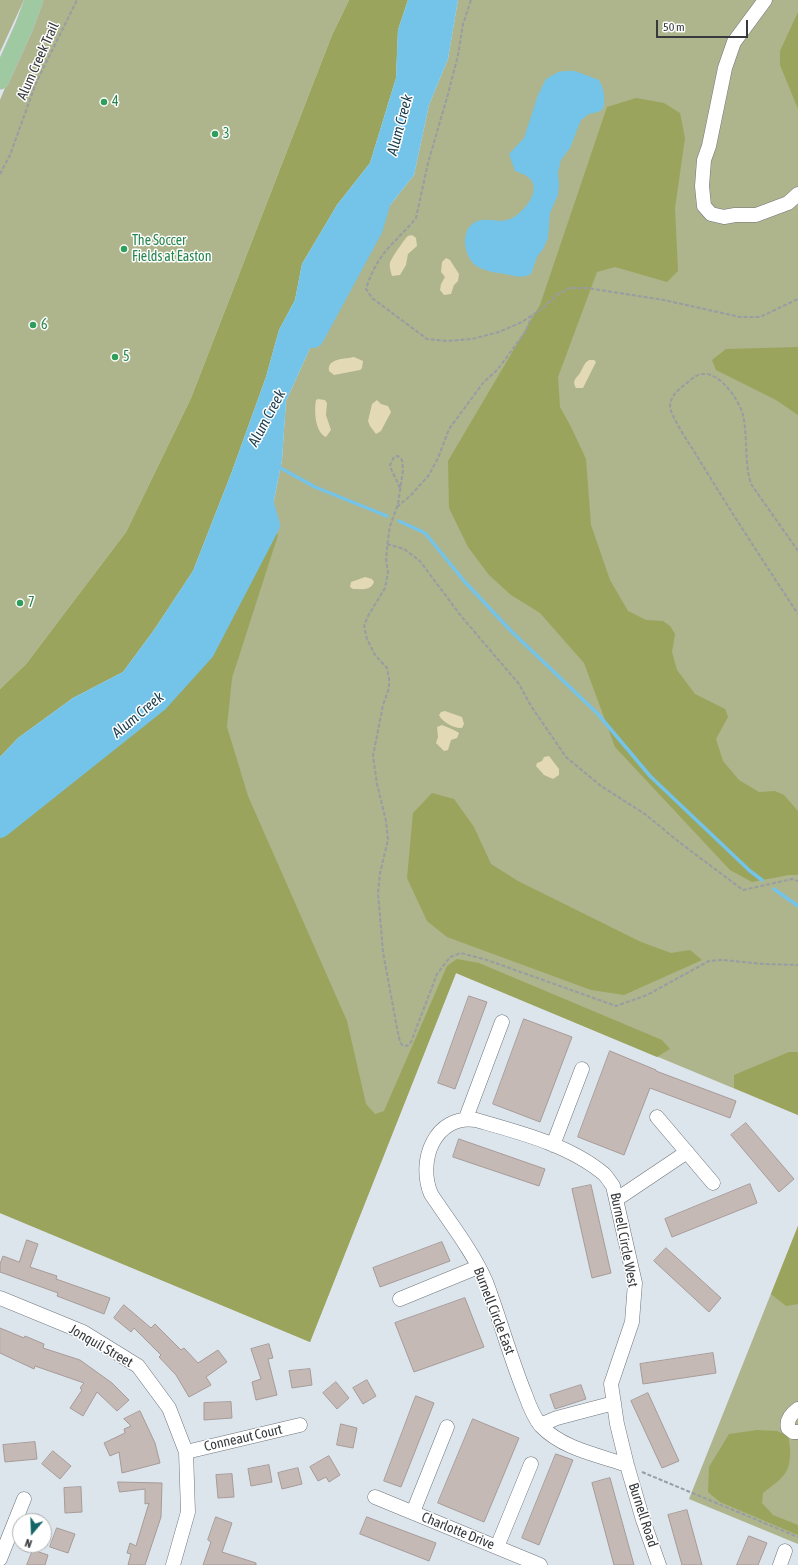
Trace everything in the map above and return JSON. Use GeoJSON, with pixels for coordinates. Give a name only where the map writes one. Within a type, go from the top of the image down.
{"type":"FeatureCollection","features":[{"type":"Feature","properties":{"kind":"main road"},"geometry":{"type":"LineString","coordinates":[[0,80],[24,27],[34,0]]}},
{"type":"Feature","properties":{"kind":"street"},"geometry":{"type":"LineString","coordinates":[[765,0],[734,42],[725,68],[709,146],[704,160],[702,186],[704,206],[711,214],[724,217],[735,215],[756,215],[788,203],[798,194]]}},
{"type":"Feature","properties":{"kind":"street"},"geometry":{"type":"LineString","coordinates":[[461,1120],[502,1022]]}},
{"type":"Feature","properties":{"kind":"street"},"geometry":{"type":"LineString","coordinates":[[553,1145],[582,1069]]}},
{"type":"Feature","properties":{"kind":"street"},"geometry":{"type":"LineString","coordinates":[[657,1117],[713,1183]]}},
{"type":"Feature","properties":{"kind":"street","name":"Burnell Circle West"},"geometry":{"type":"LineString","coordinates":[[461,1120],[489,1124],[553,1145],[585,1160],[605,1174],[613,1186],[635,1283],[632,1322],[612,1384],[616,1424],[627,1465]]}},
{"type":"Feature","properties":{"kind":"street","name":"Burnell Circle East"},"geometry":{"type":"LineString","coordinates":[[461,1120],[442,1130],[435,1137],[430,1147],[426,1172],[427,1184],[431,1194],[478,1267],[485,1281],[521,1385],[530,1406],[540,1426],[554,1438],[571,1446],[627,1465]]}},
{"type":"Feature","properties":{"kind":"street"},"geometry":{"type":"LineString","coordinates":[[617,1199],[687,1152]]}},
{"type":"Feature","properties":{"kind":"street"},"geometry":{"type":"LineString","coordinates":[[400,1299],[478,1267]]}},
{"type":"Feature","properties":{"kind":"street","name":"Jonquil Street"},"geometry":{"type":"LineString","coordinates":[[0,1298],[83,1332],[138,1366],[169,1408],[186,1452],[188,1512],[173,1565]]}},
{"type":"Feature","properties":{"kind":"street"},"geometry":{"type":"LineString","coordinates":[[540,1426],[557,1418],[614,1403]]}},
{"type":"Feature","properties":{"kind":"street"},"geometry":{"type":"LineString","coordinates":[[798,1409],[790,1416],[787,1424],[788,1428],[793,1432],[798,1432]]}},
{"type":"Feature","properties":{"kind":"street","name":"Conneaut Court"},"geometry":{"type":"LineString","coordinates":[[186,1452],[300,1425]]}},
{"type":"Feature","properties":{"kind":"street"},"geometry":{"type":"LineString","coordinates":[[413,1512],[446,1427]]}},
{"type":"Feature","properties":{"kind":"street"},"geometry":{"type":"LineString","coordinates":[[497,1547],[531,1464]]}},
{"type":"Feature","properties":{"kind":"street","name":"Burnell Road"},"geometry":{"type":"LineString","coordinates":[[627,1465],[643,1520],[659,1565]]}},
{"type":"Feature","properties":{"kind":"street","name":"Charlotte Drive"},"geometry":{"type":"LineString","coordinates":[[375,1497],[540,1565]]}},
{"type":"Feature","properties":{"kind":"street"},"geometry":{"type":"LineString","coordinates":[[0,1560],[24,1499]]}},
{"type":"Feature","properties":{"kind":"street"},"geometry":{"type":"LineString","coordinates":[[780,1565],[786,1551]]}},
{"type":"Feature","properties":{"kind":"path","name":"Alum Creek Trail"},"geometry":{"type":"LineString","coordinates":[[0,174],[10,155],[36,83],[77,0]]}},
{"type":"Feature","properties":{"kind":"path"},"geometry":{"type":"LineString","coordinates":[[471,0],[463,24],[458,55],[428,163],[416,218],[411,225],[386,249],[371,273],[366,289],[372,298],[382,307],[427,339],[447,341],[472,339],[499,332],[522,322],[543,308],[558,294],[570,288],[588,288],[664,300],[740,318],[760,317],[798,299]]}},
{"type":"Feature","properties":{"kind":"path"},"geometry":{"type":"LineString","coordinates":[[396,508],[411,495],[429,475],[438,458],[449,429],[483,383],[498,369],[526,331],[533,315]]}},
{"type":"Feature","properties":{"kind":"path"},"geometry":{"type":"LineString","coordinates":[[798,551],[751,484],[748,476],[745,428],[742,412],[731,393],[720,380],[710,375],[702,374],[694,377],[673,394],[670,407],[677,423],[719,492],[798,614]]}},
{"type":"Feature","properties":{"kind":"path"},"geometry":{"type":"LineString","coordinates":[[400,488],[398,481],[392,473],[390,465],[394,457],[398,456],[402,460],[403,470],[400,488],[396,508],[390,526],[387,544],[386,560],[388,572],[385,588],[368,616],[364,626],[367,639],[375,655],[386,668],[389,678],[389,688],[383,705],[372,756],[386,822],[388,840],[380,874],[378,893],[383,952],[397,1028],[402,1046],[407,1046],[411,1042],[437,974],[450,957],[461,953],[494,962],[616,1006],[647,995],[709,961],[723,960],[764,964],[798,965]]}},
{"type":"Feature","properties":{"kind":"path"},"geometry":{"type":"LineString","coordinates":[[387,544],[404,549],[420,561],[461,616],[519,684],[531,706],[566,757],[600,786],[645,814],[679,842],[744,890],[792,879],[798,881]]}},
{"type":"Feature","properties":{"kind":"path"},"geometry":{"type":"LineString","coordinates":[[627,1465],[798,1537]]}},
{"type":"Feature","properties":{"kind":"green space"},"geometry":{"type":"Polygon","coordinates":[[[0,0],[24,0],[0,52],[0,0]]]}},
{"type":"Feature","properties":{"kind":"green space","name":"The Soccer Fields at Easton"},"geometry":{"type":"Polygon","coordinates":[[[41,0],[349,0],[332,35],[191,398],[126,532],[26,664],[0,689],[0,100],[41,0]]]}},
{"type":"Feature","properties":{"kind":"green space"},"geometry":{"type":"Polygon","coordinates":[[[349,0],[408,0],[398,30],[396,78],[370,163],[337,205],[302,264],[295,300],[279,330],[266,377],[231,474],[193,571],[154,630],[123,672],[73,698],[18,738],[0,757],[0,689],[26,664],[126,532],[191,398],[332,35],[349,0]]]}},
{"type":"Feature","properties":{"kind":"green space"},"geometry":{"type":"Polygon","coordinates":[[[458,0],[798,0],[798,1115],[456,973],[310,1342],[0,1213],[0,819],[8,808],[99,736],[269,525],[282,460],[286,401],[326,313],[372,228],[414,175],[429,105],[448,59],[458,0]]]}},
{"type":"Feature","properties":{"kind":"green space"},"geometry":{"type":"Polygon","coordinates":[[[798,12],[798,109],[780,65],[780,51],[798,12]]]}},
{"type":"Feature","properties":{"kind":"green space"},"geometry":{"type":"Polygon","coordinates":[[[636,98],[664,103],[680,113],[685,138],[675,208],[678,271],[667,282],[615,267],[597,272],[558,377],[560,407],[586,459],[591,525],[610,580],[628,611],[646,620],[663,621],[670,626],[675,634],[672,652],[677,670],[695,694],[725,709],[728,717],[716,739],[723,761],[739,780],[759,792],[775,791],[784,795],[798,811],[798,875],[789,875],[752,882],[730,870],[615,747],[584,663],[540,613],[511,595],[489,575],[468,547],[449,508],[448,461],[540,305],[607,107],[636,98]]]}},
{"type":"Feature","properties":{"kind":"green space"},"geometry":{"type":"Polygon","coordinates":[[[798,347],[798,415],[776,400],[716,370],[712,360],[726,349],[798,347]]]}},
{"type":"Feature","properties":{"kind":"green space"},"geometry":{"type":"Polygon","coordinates":[[[269,525],[278,535],[232,678],[227,727],[248,796],[347,1021],[366,1104],[375,1114],[384,1111],[447,966],[457,959],[479,963],[662,1040],[670,1049],[657,1057],[456,973],[310,1342],[0,1213],[0,819],[8,808],[99,736],[157,702],[204,650],[269,525]]]}},
{"type":"Feature","properties":{"kind":"green space"},"geometry":{"type":"Polygon","coordinates":[[[432,793],[454,799],[474,827],[491,864],[518,881],[641,942],[671,953],[690,950],[702,960],[624,995],[591,990],[447,937],[427,921],[407,878],[413,813],[432,793]]]}},
{"type":"Feature","properties":{"kind":"green space"},"geometry":{"type":"Polygon","coordinates":[[[789,1052],[798,1052],[798,1115],[734,1088],[734,1075],[789,1052]]]}},
{"type":"Feature","properties":{"kind":"green space"},"geometry":{"type":"Polygon","coordinates":[[[798,1226],[798,1544],[689,1499],[798,1226]]]}},
{"type":"Feature","properties":{"kind":"green space"},"geometry":{"type":"Polygon","coordinates":[[[798,1226],[798,1304],[786,1306],[771,1294],[798,1226]]]}},
{"type":"Feature","properties":{"kind":"green space"},"geometry":{"type":"Polygon","coordinates":[[[757,1430],[777,1431],[788,1436],[790,1452],[788,1468],[781,1479],[763,1493],[762,1503],[773,1515],[798,1525],[798,1535],[720,1502],[708,1492],[709,1467],[729,1434],[757,1430]]]}},
{"type":"Feature","properties":{"kind":"sand"},"geometry":{"type":"Polygon","coordinates":[[[412,235],[416,238],[417,246],[408,254],[406,265],[400,275],[392,276],[390,263],[407,237],[412,235]]]}},
{"type":"Feature","properties":{"kind":"sand"},"geometry":{"type":"Polygon","coordinates":[[[446,258],[450,260],[459,274],[458,281],[454,285],[451,294],[444,295],[440,290],[441,284],[445,277],[441,272],[442,262],[446,258]]]}},
{"type":"Feature","properties":{"kind":"sand"},"geometry":{"type":"Polygon","coordinates":[[[354,357],[363,361],[362,368],[360,370],[334,375],[329,371],[329,367],[334,361],[354,357]]]}},
{"type":"Feature","properties":{"kind":"sand"},"geometry":{"type":"Polygon","coordinates":[[[589,360],[594,360],[596,362],[583,388],[576,388],[574,383],[585,363],[589,360]]]}},
{"type":"Feature","properties":{"kind":"sand"},"geometry":{"type":"Polygon","coordinates":[[[316,400],[325,400],[327,403],[326,415],[331,430],[326,437],[317,426],[315,405],[316,400]]]}},
{"type":"Feature","properties":{"kind":"sand"},"geometry":{"type":"Polygon","coordinates":[[[377,400],[381,404],[388,406],[391,412],[381,431],[376,434],[368,421],[372,404],[377,400]]]}},
{"type":"Feature","properties":{"kind":"sand"},"geometry":{"type":"Polygon","coordinates":[[[365,577],[372,579],[374,582],[371,587],[353,589],[350,587],[351,582],[365,577]]]}},
{"type":"Feature","properties":{"kind":"sand"},"geometry":{"type":"Polygon","coordinates":[[[445,711],[462,717],[464,724],[462,728],[452,726],[441,718],[439,715],[441,712],[445,711]]]}},
{"type":"Feature","properties":{"kind":"sand"},"geometry":{"type":"Polygon","coordinates":[[[442,725],[459,733],[457,738],[451,740],[448,750],[444,751],[436,743],[438,737],[437,727],[442,725]]]}},
{"type":"Feature","properties":{"kind":"sand"},"geometry":{"type":"Polygon","coordinates":[[[549,756],[559,769],[559,775],[553,779],[544,775],[536,766],[537,763],[542,761],[544,757],[549,756]]]}},
{"type":"Feature","properties":{"kind":"water"},"geometry":{"type":"Polygon","coordinates":[[[408,0],[458,0],[448,59],[429,105],[414,175],[372,228],[326,313],[286,401],[282,460],[269,525],[204,650],[157,702],[99,736],[8,808],[0,819],[0,757],[18,738],[73,698],[123,672],[154,630],[193,571],[231,474],[266,377],[279,330],[295,300],[302,264],[337,205],[370,163],[396,78],[398,30],[408,0]]]}},
{"type":"Feature","properties":{"kind":"water"},"geometry":{"type":"Polygon","coordinates":[[[575,71],[599,80],[604,94],[604,102],[603,109],[589,114],[581,120],[570,148],[561,160],[558,172],[558,195],[550,213],[548,238],[537,257],[531,274],[518,277],[488,271],[478,267],[469,258],[467,252],[465,238],[467,232],[470,226],[479,220],[501,221],[510,219],[520,213],[529,202],[534,191],[531,180],[522,173],[515,171],[509,154],[524,138],[538,95],[546,79],[558,72],[575,71]]]}},
{"type":"Feature","properties":{"kind":"building"},"geometry":{"type":"Polygon","coordinates":[[[469,996],[487,1002],[455,1089],[438,1083],[469,996]]]}},
{"type":"Feature","properties":{"kind":"building"},"geometry":{"type":"Polygon","coordinates":[[[524,1019],[572,1037],[540,1122],[493,1104],[524,1019]]]}},
{"type":"Feature","properties":{"kind":"building"},"geometry":{"type":"Polygon","coordinates":[[[610,1051],[656,1071],[736,1101],[730,1118],[650,1088],[624,1155],[578,1137],[610,1051]]]}},
{"type":"Feature","properties":{"kind":"building"},"geometry":{"type":"Polygon","coordinates":[[[746,1123],[794,1179],[779,1192],[731,1135],[746,1123]]]}},
{"type":"Feature","properties":{"kind":"building"},"geometry":{"type":"Polygon","coordinates":[[[459,1139],[545,1169],[539,1186],[453,1157],[459,1139]]]}},
{"type":"Feature","properties":{"kind":"building"},"geometry":{"type":"Polygon","coordinates":[[[750,1184],[757,1203],[672,1237],[665,1219],[750,1184]]]}},
{"type":"Feature","properties":{"kind":"building"},"geometry":{"type":"Polygon","coordinates":[[[591,1185],[611,1273],[592,1278],[572,1189],[591,1185]]]}},
{"type":"Feature","properties":{"kind":"building"},"geometry":{"type":"Polygon","coordinates":[[[27,1240],[38,1244],[30,1267],[57,1276],[56,1279],[110,1298],[104,1314],[57,1296],[58,1293],[0,1272],[0,1264],[3,1256],[19,1262],[27,1240]]]}},
{"type":"Feature","properties":{"kind":"building"},"geometry":{"type":"Polygon","coordinates":[[[442,1242],[450,1261],[380,1287],[373,1268],[442,1242]]]}},
{"type":"Feature","properties":{"kind":"building"},"geometry":{"type":"Polygon","coordinates":[[[666,1248],[721,1298],[709,1312],[654,1261],[666,1248]]]}},
{"type":"Feature","properties":{"kind":"building"},"geometry":{"type":"Polygon","coordinates":[[[465,1298],[484,1347],[414,1372],[395,1323],[465,1298]]]}},
{"type":"Feature","properties":{"kind":"building"},"geometry":{"type":"Polygon","coordinates":[[[124,1305],[151,1328],[155,1324],[181,1350],[184,1348],[198,1363],[218,1350],[227,1362],[206,1377],[211,1385],[189,1397],[176,1375],[159,1357],[161,1355],[134,1328],[131,1332],[114,1318],[124,1305]]]}},
{"type":"Feature","properties":{"kind":"building"},"geometry":{"type":"Polygon","coordinates":[[[0,1328],[44,1344],[43,1348],[80,1360],[112,1383],[129,1400],[117,1411],[97,1392],[83,1416],[70,1408],[82,1390],[80,1388],[84,1383],[35,1366],[34,1369],[0,1353],[0,1328]]]}},
{"type":"Feature","properties":{"kind":"building"},"geometry":{"type":"Polygon","coordinates":[[[269,1344],[273,1358],[268,1359],[277,1395],[256,1400],[252,1382],[261,1379],[251,1349],[269,1344]]]}},
{"type":"Feature","properties":{"kind":"building"},"geometry":{"type":"Polygon","coordinates":[[[713,1353],[716,1373],[643,1384],[640,1364],[713,1353]]]}},
{"type":"Feature","properties":{"kind":"building"},"geometry":{"type":"Polygon","coordinates":[[[310,1369],[312,1385],[292,1388],[289,1371],[310,1369]]]}},
{"type":"Feature","properties":{"kind":"building"},"geometry":{"type":"Polygon","coordinates":[[[367,1380],[376,1396],[363,1404],[353,1388],[367,1380]]]}},
{"type":"Feature","properties":{"kind":"building"},"geometry":{"type":"Polygon","coordinates":[[[336,1382],[349,1398],[337,1409],[323,1393],[336,1382]]]}},
{"type":"Feature","properties":{"kind":"building"},"geometry":{"type":"Polygon","coordinates":[[[581,1385],[586,1399],[555,1409],[550,1395],[581,1385]]]}},
{"type":"Feature","properties":{"kind":"building"},"geometry":{"type":"Polygon","coordinates":[[[648,1393],[679,1461],[662,1468],[631,1401],[648,1393]]]}},
{"type":"Feature","properties":{"kind":"building"},"geometry":{"type":"Polygon","coordinates":[[[416,1396],[434,1403],[401,1487],[384,1481],[416,1396]]]}},
{"type":"Feature","properties":{"kind":"building"},"geometry":{"type":"Polygon","coordinates":[[[231,1402],[232,1418],[204,1420],[204,1403],[231,1402]]]}},
{"type":"Feature","properties":{"kind":"building"},"geometry":{"type":"Polygon","coordinates":[[[140,1411],[155,1443],[160,1463],[122,1473],[119,1452],[110,1456],[104,1443],[125,1433],[124,1429],[131,1426],[124,1419],[140,1411]]]}},
{"type":"Feature","properties":{"kind":"building"},"geometry":{"type":"Polygon","coordinates":[[[473,1419],[519,1438],[484,1522],[438,1503],[473,1419]]]}},
{"type":"Feature","properties":{"kind":"building"},"geometry":{"type":"Polygon","coordinates":[[[341,1424],[357,1428],[353,1448],[337,1445],[341,1424]]]}},
{"type":"Feature","properties":{"kind":"building"},"geometry":{"type":"Polygon","coordinates":[[[35,1442],[37,1459],[5,1462],[3,1445],[35,1442]]]}},
{"type":"Feature","properties":{"kind":"building"},"geometry":{"type":"Polygon","coordinates":[[[53,1451],[71,1466],[60,1479],[42,1464],[53,1451]]]}},
{"type":"Feature","properties":{"kind":"building"},"geometry":{"type":"Polygon","coordinates":[[[556,1454],[573,1460],[539,1545],[522,1538],[556,1454]]]}},
{"type":"Feature","properties":{"kind":"building"},"geometry":{"type":"Polygon","coordinates":[[[329,1456],[340,1475],[329,1482],[326,1477],[318,1481],[310,1467],[329,1456]]]}},
{"type":"Feature","properties":{"kind":"building"},"geometry":{"type":"Polygon","coordinates":[[[269,1465],[272,1482],[251,1486],[248,1469],[269,1465]]]}},
{"type":"Feature","properties":{"kind":"building"},"geometry":{"type":"Polygon","coordinates":[[[298,1468],[302,1484],[282,1489],[278,1473],[298,1468]]]}},
{"type":"Feature","properties":{"kind":"building"},"geometry":{"type":"Polygon","coordinates":[[[232,1474],[234,1497],[218,1498],[216,1475],[232,1474]]]}},
{"type":"Feature","properties":{"kind":"building"},"geometry":{"type":"Polygon","coordinates":[[[610,1478],[634,1565],[614,1565],[592,1483],[610,1478]]]}},
{"type":"Feature","properties":{"kind":"building"},"geometry":{"type":"Polygon","coordinates":[[[118,1482],[162,1483],[161,1517],[145,1565],[128,1565],[131,1554],[127,1553],[130,1543],[136,1546],[149,1503],[145,1504],[145,1489],[120,1492],[118,1482]]]}},
{"type":"Feature","properties":{"kind":"building"},"geometry":{"type":"Polygon","coordinates":[[[81,1487],[82,1512],[65,1513],[64,1488],[81,1487]]]}},
{"type":"Feature","properties":{"kind":"building"},"geometry":{"type":"Polygon","coordinates":[[[687,1510],[702,1565],[682,1565],[668,1515],[687,1510]]]}},
{"type":"Feature","properties":{"kind":"building"},"geometry":{"type":"Polygon","coordinates":[[[216,1517],[232,1523],[222,1552],[256,1563],[256,1565],[203,1565],[211,1542],[208,1540],[216,1517]]]}},
{"type":"Feature","properties":{"kind":"building"},"geometry":{"type":"Polygon","coordinates":[[[367,1517],[436,1543],[429,1561],[360,1534],[367,1517]]]}},
{"type":"Feature","properties":{"kind":"building"},"geometry":{"type":"Polygon","coordinates":[[[57,1528],[75,1534],[68,1553],[52,1548],[52,1542],[57,1528]]]}},
{"type":"Feature","properties":{"kind":"building"},"geometry":{"type":"Polygon","coordinates":[[[749,1536],[767,1543],[758,1565],[737,1565],[749,1536]]]}},
{"type":"Feature","properties":{"kind":"building"},"geometry":{"type":"Polygon","coordinates":[[[32,1553],[42,1553],[48,1555],[45,1565],[27,1565],[32,1553]]]}},
{"type":"Feature","properties":{"kind":"waterway","name":"Alum Creek"},"geometry":{"type":"LineString","coordinates":[[313,337],[372,228],[379,204]]}},
{"type":"Feature","properties":{"kind":"waterway"},"geometry":{"type":"LineString","coordinates":[[277,466],[315,487],[387,516]]}},
{"type":"Feature","properties":{"kind":"waterway","name":"Alum Creek"},"geometry":{"type":"LineString","coordinates":[[0,827],[157,702],[204,650],[269,525],[261,497]]}},
{"type":"Feature","properties":{"kind":"waterway"},"geometry":{"type":"LineString","coordinates":[[399,521],[425,533],[465,582],[511,631],[597,713],[650,776],[750,871],[762,880]]}},
{"type":"Feature","properties":{"kind":"waterway"},"geometry":{"type":"LineString","coordinates":[[774,889],[798,906]]}},
{"type":"Feature","properties":{"kind":"place","name":"4"},"geometry":{"type":"Point","coordinates":[104,102]}},
{"type":"Feature","properties":{"kind":"place","name":"3"},"geometry":{"type":"Point","coordinates":[215,134]}},
{"type":"Feature","properties":{"kind":"place","name":"The Soccer Fields at Easton"},"geometry":{"type":"Point","coordinates":[124,249]}},
{"type":"Feature","properties":{"kind":"place","name":"6"},"geometry":{"type":"Point","coordinates":[33,325]}},
{"type":"Feature","properties":{"kind":"place","name":"5"},"geometry":{"type":"Point","coordinates":[115,357]}},
{"type":"Feature","properties":{"kind":"place","name":"7"},"geometry":{"type":"Point","coordinates":[20,603]}}]}
